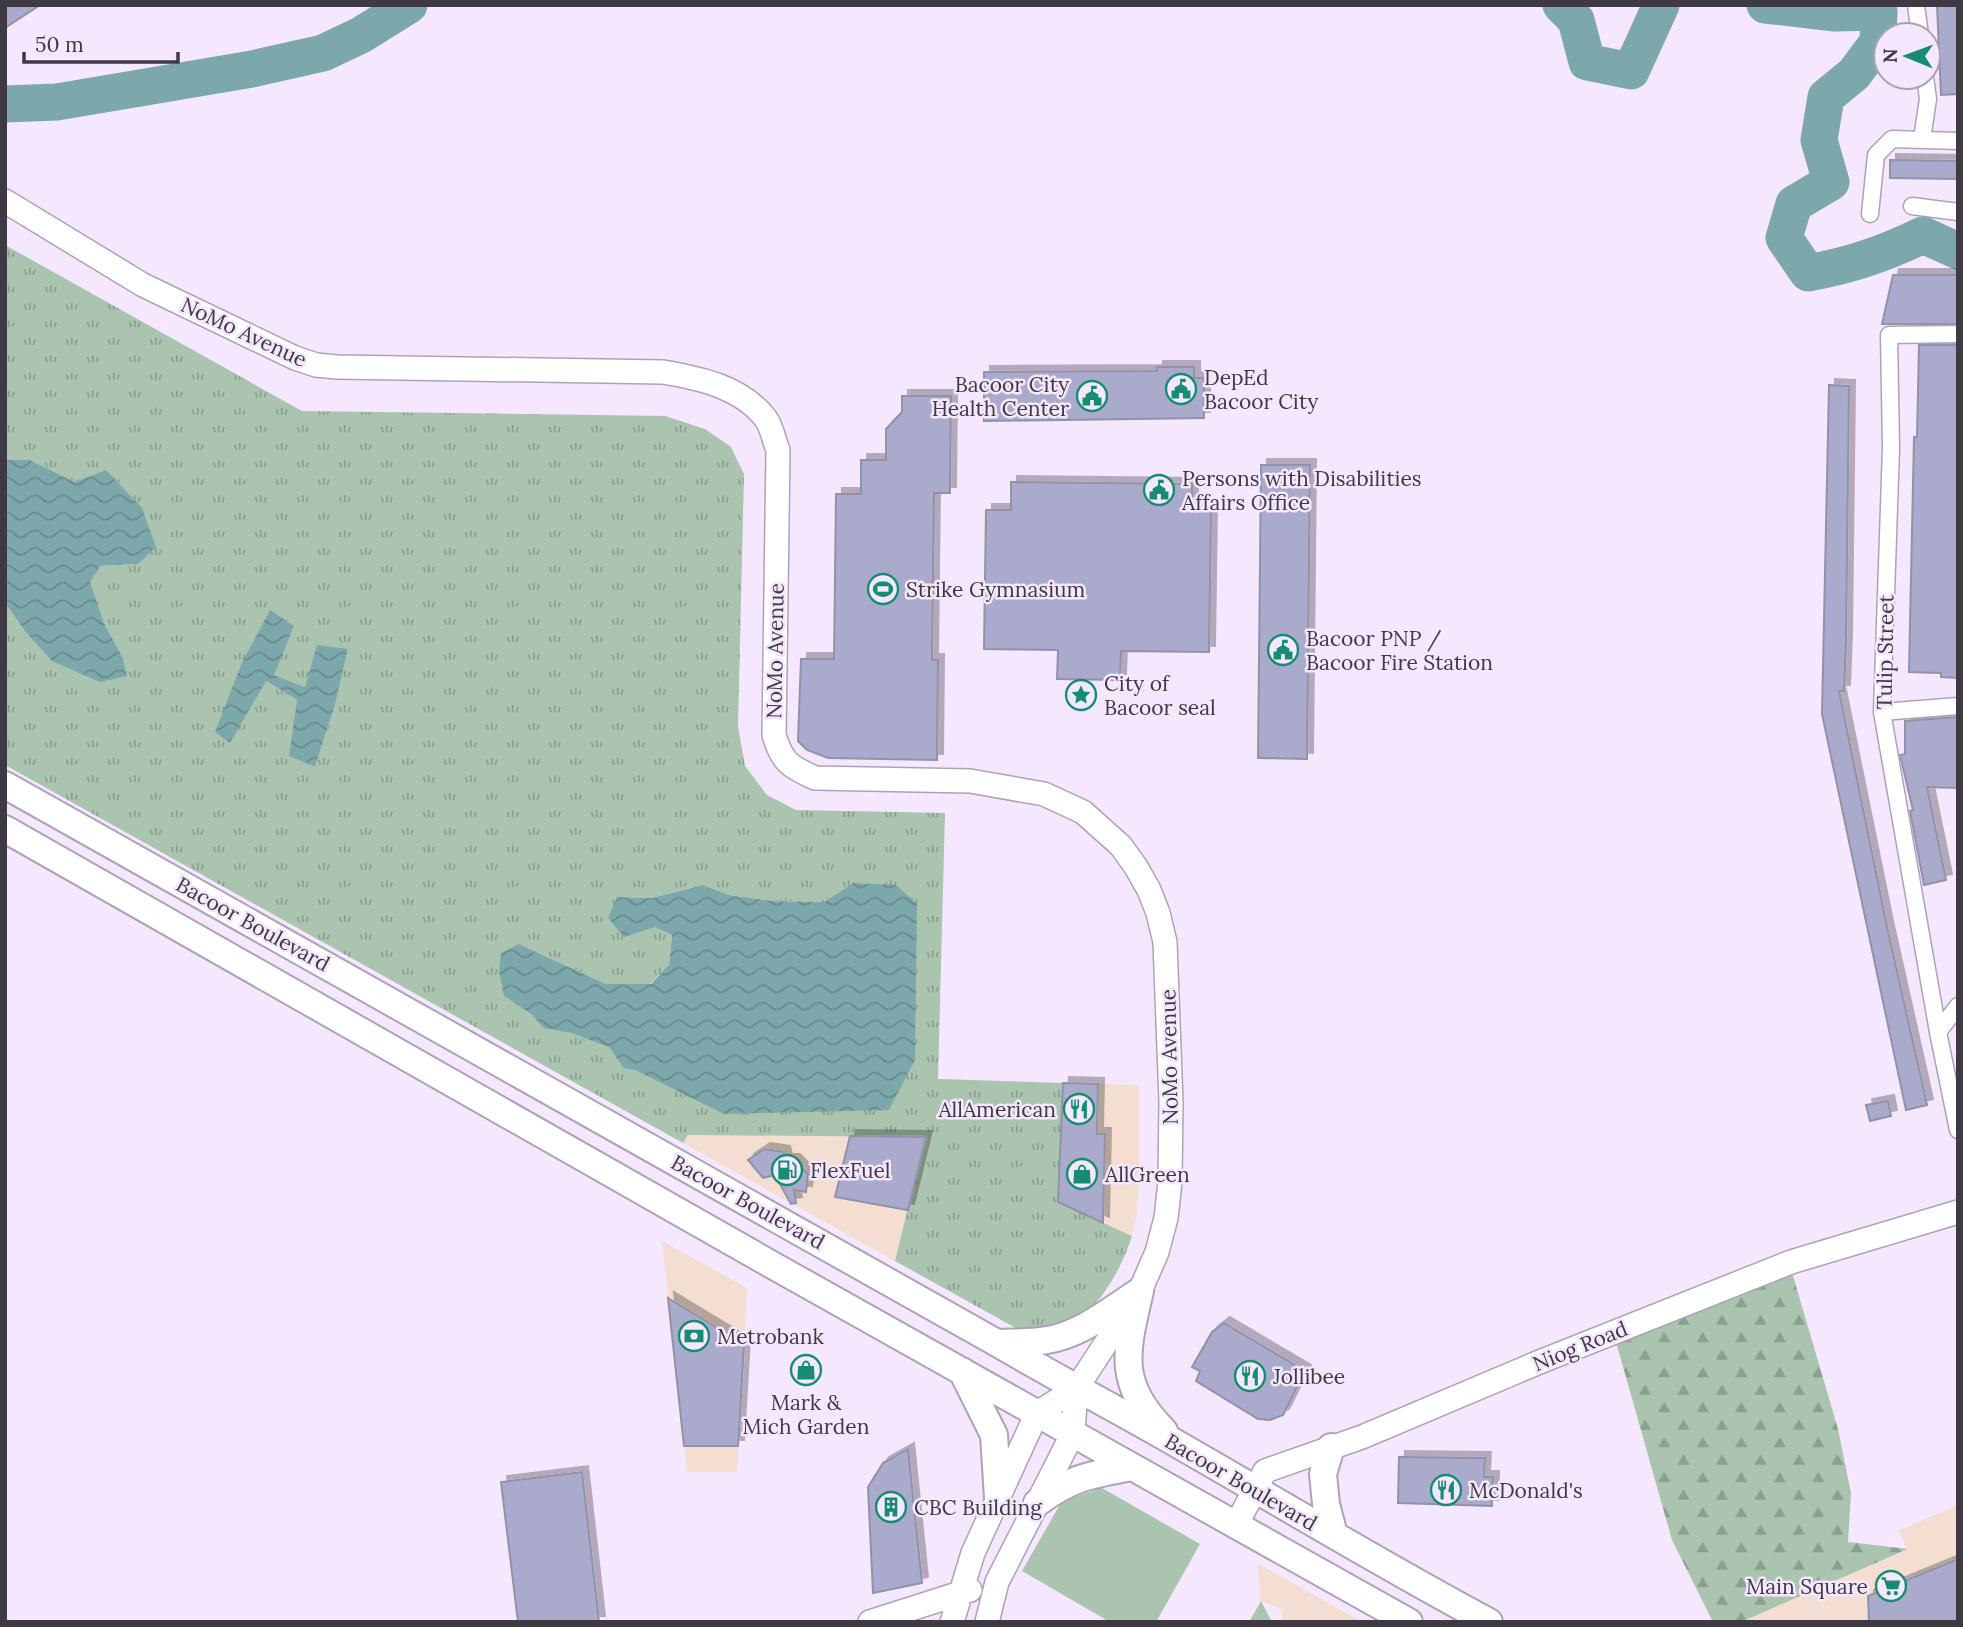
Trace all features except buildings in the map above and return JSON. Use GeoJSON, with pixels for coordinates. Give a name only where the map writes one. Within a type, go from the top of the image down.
{"type":"FeatureCollection","features":[{"type":"Feature","properties":{"kind":"main road","name":"Bacoor Boulevard"},"geometry":{"type":"LineString","coordinates":[[5,785],[1178,1444],[1489,1622]]}},
{"type":"Feature","properties":{"kind":"main road","name":"Bacoor Boulevard"},"geometry":{"type":"LineString","coordinates":[[5,829],[1409,1622]]}},
{"type":"Feature","properties":{"kind":"main road"},"geometry":{"type":"LineString","coordinates":[[997,1343],[1047,1340],[1065,1336],[1140,1291]]}},
{"type":"Feature","properties":{"kind":"main road"},"geometry":{"type":"LineString","coordinates":[[1140,1291],[1128,1345],[1132,1381],[1145,1412],[1178,1444]]}},
{"type":"Feature","properties":{"kind":"main road"},"geometry":{"type":"LineString","coordinates":[[962,1371],[994,1435],[998,1497]]}},
{"type":"Feature","properties":{"kind":"main road"},"geometry":{"type":"LineString","coordinates":[[1331,1447],[1323,1474],[1326,1504],[1334,1535]]}},
{"type":"Feature","properties":{"kind":"main road"},"geometry":{"type":"LineString","coordinates":[[1037,1503],[1079,1477],[1132,1467]]}},
{"type":"Feature","properties":{"kind":"street"},"geometry":{"type":"LineString","coordinates":[[1922,139],[1927,91]]}},
{"type":"Feature","properties":{"kind":"street"},"geometry":{"type":"LineString","coordinates":[[1870,214],[1876,155],[1892,139],[1958,142]]}},
{"type":"Feature","properties":{"kind":"street","name":"NoMo Avenue"},"geometry":{"type":"LineString","coordinates":[[5,201],[143,285],[295,358],[316,365],[663,372],[705,380],[742,398],[766,420],[778,450],[774,735],[779,752],[792,768],[815,778],[970,781],[1044,794],[1083,812],[1102,828],[1129,857],[1149,890],[1158,913],[1165,942],[1171,1102],[1166,1218],[1157,1252],[1140,1291],[1076,1389],[1037,1413]]}},
{"type":"Feature","properties":{"kind":"street"},"geometry":{"type":"LineString","coordinates":[[1912,206],[1958,212]]}},
{"type":"Feature","properties":{"kind":"street","name":"Tulip Street"},"geometry":{"type":"LineString","coordinates":[[1958,334],[1889,335],[1891,448],[1882,712],[1938,1032],[1958,1130]]}},
{"type":"Feature","properties":{"kind":"street"},"geometry":{"type":"LineString","coordinates":[[1882,712],[1958,706]]}},
{"type":"Feature","properties":{"kind":"street"},"geometry":{"type":"LineString","coordinates":[[1938,1032],[1958,1006]]}},
{"type":"Feature","properties":{"kind":"street","name":"Niog Road"},"geometry":{"type":"LineString","coordinates":[[1236,1525],[1265,1471],[1362,1437],[1542,1361],[1791,1262],[1958,1212]]}},
{"type":"Feature","properties":{"kind":"street","name":"NoMo Avenue"},"geometry":{"type":"LineString","coordinates":[[987,1622],[997,1582],[1073,1433],[1076,1389]]}},
{"type":"Feature","properties":{"kind":"street"},"geometry":{"type":"LineString","coordinates":[[952,1622],[958,1594],[973,1553],[1037,1413]]}},
{"type":"Feature","properties":{"kind":"street"},"geometry":{"type":"LineString","coordinates":[[870,1622],[997,1582]]}},
{"type":"Feature","properties":{"kind":"shaded area"},"geometry":{"type":"Polygon","coordinates":[[[1063,1083],[1139,1085],[1139,1185],[1132,1236],[1058,1202],[1063,1083]]]}},
{"type":"Feature","properties":{"kind":"shaded area"},"geometry":{"type":"Polygon","coordinates":[[[688,1135],[926,1137],[895,1261],[683,1143],[688,1135]]]}},
{"type":"Feature","properties":{"kind":"shaded area"},"geometry":{"type":"Polygon","coordinates":[[[662,1241],[747,1288],[737,1472],[687,1472],[662,1241]]]}},
{"type":"Feature","properties":{"kind":"shaded area","name":"Main Square"},"geometry":{"type":"Polygon","coordinates":[[[1958,1505],[1958,1622],[1741,1622],[1908,1550],[1898,1531],[1958,1505]]]}},
{"type":"Feature","properties":{"kind":"shaded area"},"geometry":{"type":"Polygon","coordinates":[[[1257,1563],[1362,1622],[1284,1622],[1281,1609],[1261,1601],[1257,1563]]]}},
{"type":"Feature","properties":{"kind":"green space"},"geometry":{"type":"Polygon","coordinates":[[[5,245],[302,411],[665,416],[705,429],[731,447],[744,474],[738,726],[745,766],[767,795],[796,810],[945,813],[938,1079],[1063,1083],[1058,1202],[1132,1236],[1124,1258],[1104,1293],[1078,1318],[1030,1336],[895,1261],[925,1137],[688,1135],[683,1143],[5,765],[5,603],[24,630],[127,676],[123,658],[104,623],[89,582],[100,566],[138,564],[75,482],[30,460],[5,460],[5,245]],[[348,649],[305,687],[274,675],[266,681],[297,700],[290,756],[315,767],[335,705],[348,649]],[[853,883],[824,902],[774,901],[729,895],[703,885],[652,898],[617,897],[656,927],[672,935],[669,964],[650,984],[606,984],[519,944],[504,996],[531,1014],[544,1027],[571,1033],[610,1048],[623,1068],[637,1071],[853,883]]]}},
{"type":"Feature","properties":{"kind":"green space"},"geometry":{"type":"Polygon","coordinates":[[[1791,1269],[1838,1429],[1851,1493],[1848,1542],[1908,1549],[1741,1622],[1713,1622],[1672,1540],[1616,1342],[1791,1269]]]}},
{"type":"Feature","properties":{"kind":"green space"},"geometry":{"type":"Polygon","coordinates":[[[1102,1488],[1200,1544],[1156,1622],[1110,1622],[1022,1571],[1062,1501],[1102,1488]]]}},
{"type":"Feature","properties":{"kind":"green space"},"geometry":{"type":"Polygon","coordinates":[[[1261,1601],[1272,1622],[1249,1622],[1261,1601]]]}},
{"type":"Feature","properties":{"kind":"water"},"geometry":{"type":"Polygon","coordinates":[[[5,460],[30,460],[75,482],[106,470],[142,508],[156,547],[138,564],[100,566],[90,582],[104,623],[123,658],[127,676],[100,682],[52,661],[24,630],[5,603],[5,460]]]}},
{"type":"Feature","properties":{"kind":"water"},"geometry":{"type":"Polygon","coordinates":[[[270,610],[294,626],[274,675],[305,687],[317,645],[348,649],[335,705],[315,767],[289,756],[297,700],[266,681],[230,743],[215,732],[241,665],[270,610]]]}},
{"type":"Feature","properties":{"kind":"water"},"geometry":{"type":"Polygon","coordinates":[[[853,883],[896,885],[917,904],[915,1060],[889,1110],[724,1114],[637,1071],[623,1068],[610,1048],[571,1033],[544,1028],[531,1014],[504,996],[499,971],[501,953],[519,944],[606,984],[651,984],[669,964],[672,935],[655,927],[624,937],[608,918],[617,897],[652,898],[703,885],[729,895],[774,901],[824,902],[853,883]]]}},
{"type":"Feature","properties":{"kind":"waterway"},"geometry":{"type":"LineString","coordinates":[[5,104],[57,102],[252,69],[323,53],[361,35],[409,5]]}},
{"type":"Feature","properties":{"kind":"waterway"},"geometry":{"type":"LineString","coordinates":[[1561,5],[1576,20],[1587,62],[1631,71],[1661,5]]}},
{"type":"Feature","properties":{"kind":"waterway"},"geometry":{"type":"LineString","coordinates":[[1659,9],[1660,5]]}},
{"type":"Feature","properties":{"kind":"waterway"},"geometry":{"type":"LineString","coordinates":[[1765,5],[1835,13],[1879,12],[1878,42],[1854,74],[1826,97],[1819,140],[1831,182],[1794,204],[1784,238],[1808,273],[1867,258],[1923,235],[1958,251]]}},
{"type":"Feature","properties":{"kind":"place","name":"DepEd Bacoor City"},"geometry":{"type":"Point","coordinates":[1181,389]}},
{"type":"Feature","properties":{"kind":"place","name":"Bacoor City Health Center"},"geometry":{"type":"Point","coordinates":[1092,396]}},
{"type":"Feature","properties":{"kind":"place","name":"Persons with Disabilities Affairs Office"},"geometry":{"type":"Point","coordinates":[1159,490]}},
{"type":"Feature","properties":{"kind":"place","name":"Strike Gymnasium"},"geometry":{"type":"Point","coordinates":[883,589]}},
{"type":"Feature","properties":{"kind":"place","name":"Bacoor PNP / Bacoor Fire Station"},"geometry":{"type":"Point","coordinates":[1283,650]}},
{"type":"Feature","properties":{"kind":"place","name":"City of Bacoor seal"},"geometry":{"type":"Point","coordinates":[1081,695]}},
{"type":"Feature","properties":{"kind":"place","name":"AllAmerican"},"geometry":{"type":"Point","coordinates":[1079,1109]}},
{"type":"Feature","properties":{"kind":"place","name":"FlexFuel"},"geometry":{"type":"Point","coordinates":[787,1170]}},
{"type":"Feature","properties":{"kind":"place","name":"AllGreen"},"geometry":{"type":"Point","coordinates":[1082,1174]}},
{"type":"Feature","properties":{"kind":"place","name":"Metrobank"},"geometry":{"type":"Point","coordinates":[694,1336]}},
{"type":"Feature","properties":{"kind":"place","name":"Mark & Mich Garden"},"geometry":{"type":"Point","coordinates":[806,1370]}},
{"type":"Feature","properties":{"kind":"place","name":"Jollibee"},"geometry":{"type":"Point","coordinates":[1250,1376]}},
{"type":"Feature","properties":{"kind":"place","name":"McDonald's"},"geometry":{"type":"Point","coordinates":[1446,1490]}},
{"type":"Feature","properties":{"kind":"place","name":"CBC Building"},"geometry":{"type":"Point","coordinates":[891,1507]}},
{"type":"Feature","properties":{"kind":"place","name":"Main Square"},"geometry":{"type":"Point","coordinates":[1891,1586]}}]}
